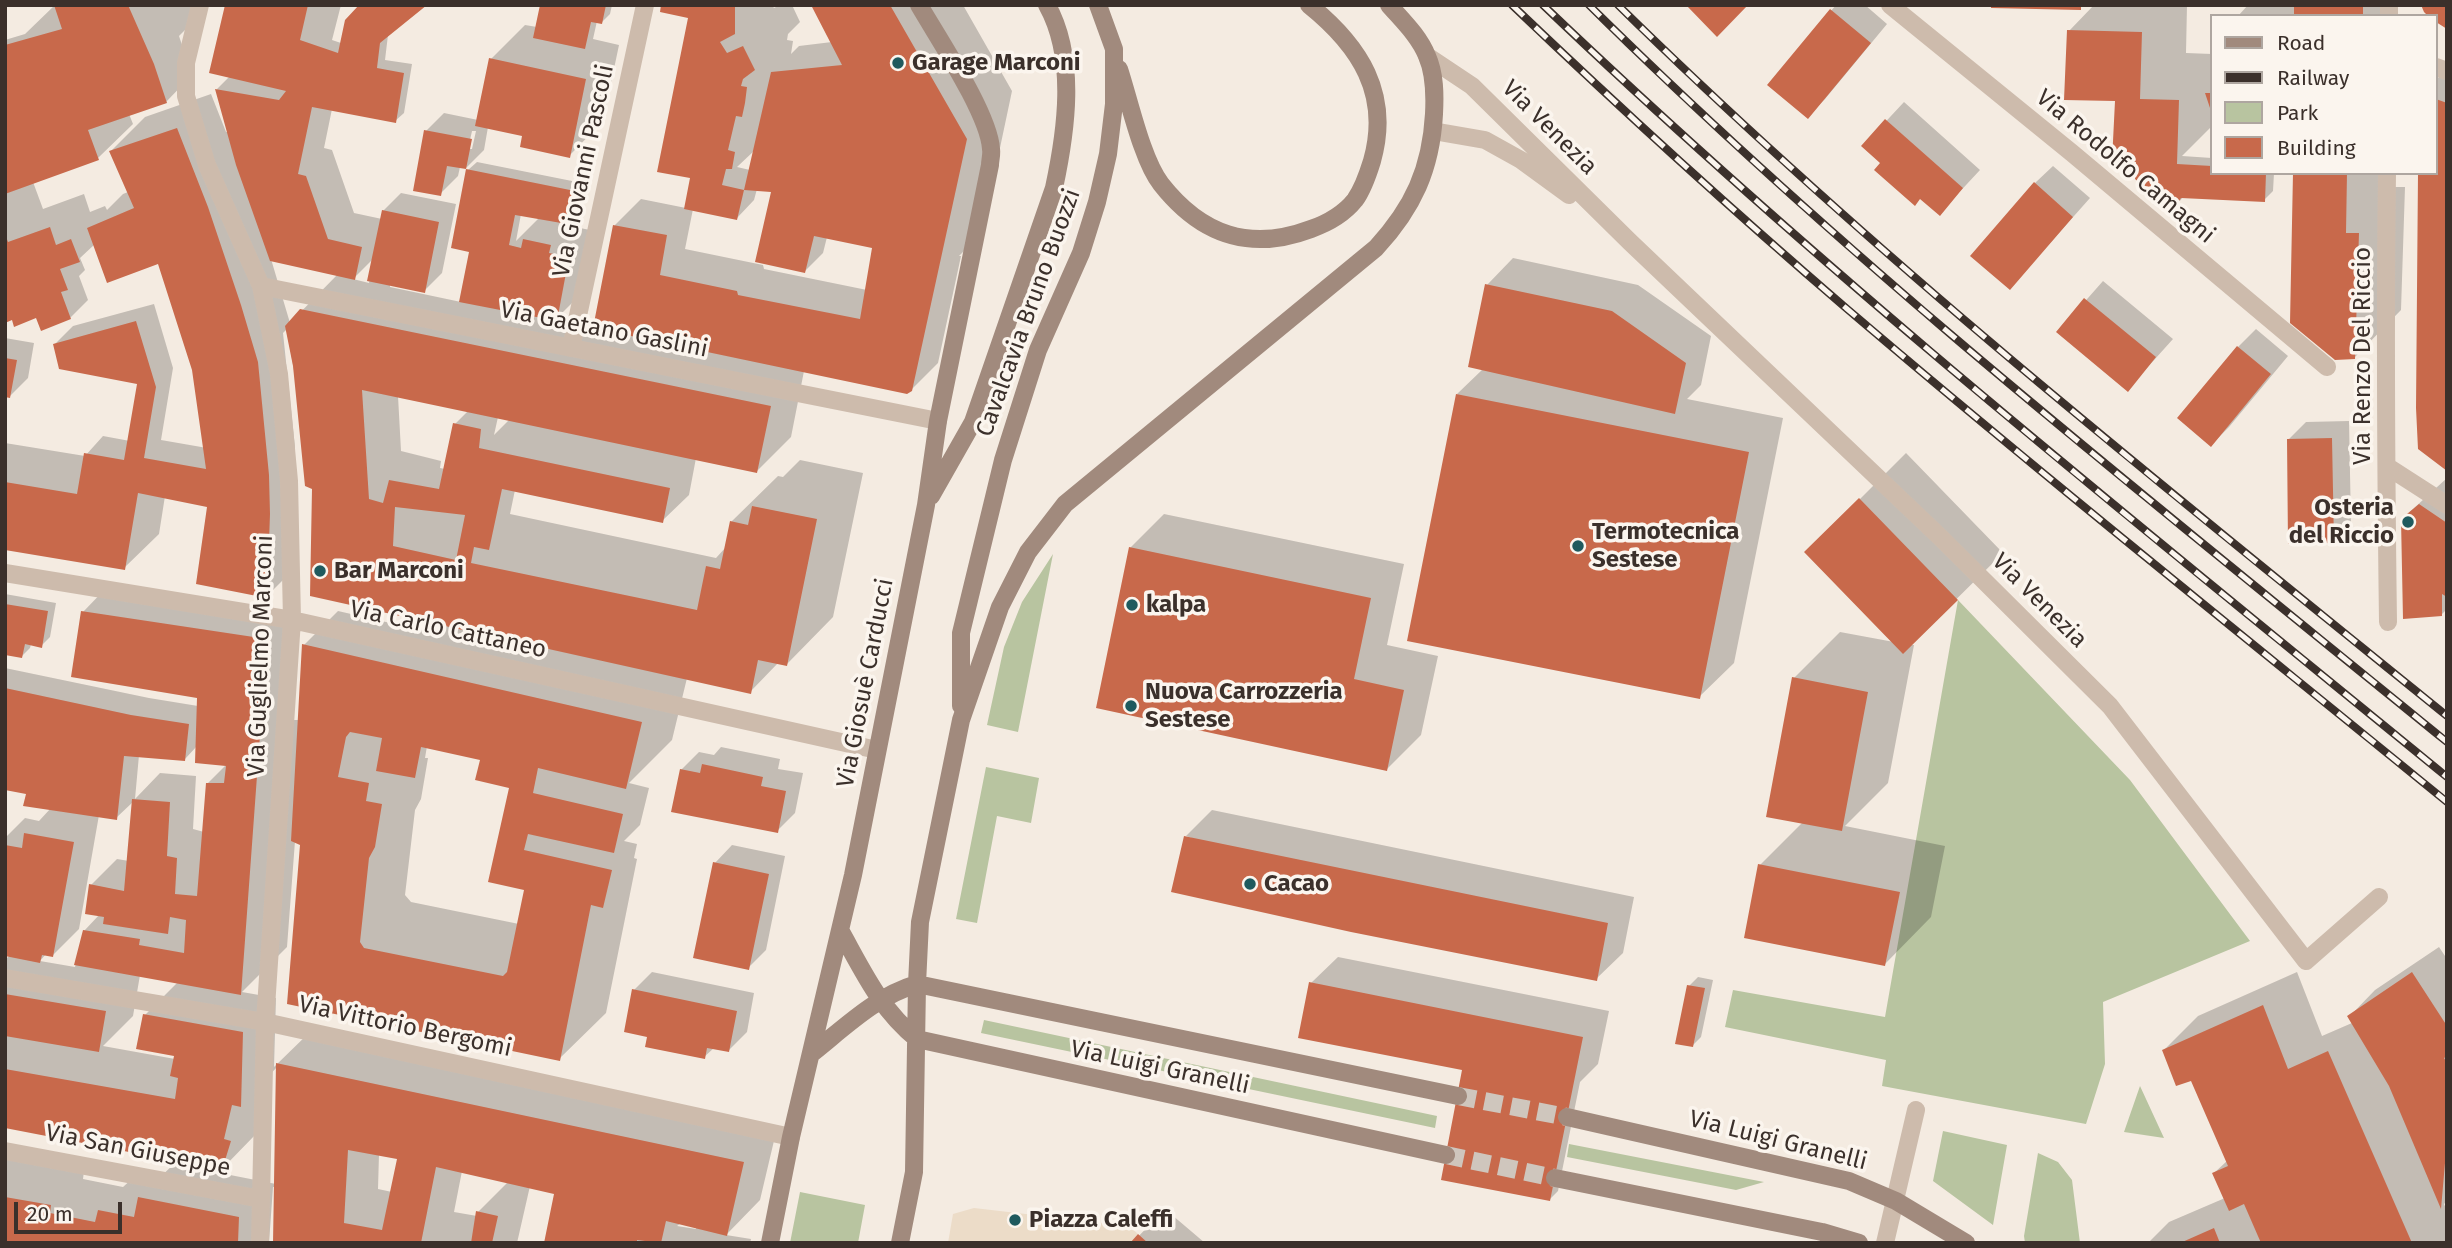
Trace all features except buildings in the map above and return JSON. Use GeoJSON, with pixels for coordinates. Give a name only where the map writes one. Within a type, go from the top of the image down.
{"type":"FeatureCollection","features":[{"type":"Feature","properties":{"kind":"main road","name":"Via Giosuè Carducci"},"geometry":{"type":"LineString","coordinates":[[770,1243],[877,750],[926,505],[938,421],[990,165],[991,148],[987,130],[974,101],[919,5]]}},
{"type":"Feature","properties":{"kind":"main road","name":"Cavalcavia Bruno Buozzi"},"geometry":{"type":"LineString","coordinates":[[926,505],[973,422],[1054,188],[1061,155],[1066,77],[1060,40],[1047,5]]}},
{"type":"Feature","properties":{"kind":"main road","name":"Cavalcavia Bruno Buozzi"},"geometry":{"type":"LineString","coordinates":[[961,720],[961,633],[1003,460],[1038,350],[1081,253],[1108,154],[1114,104],[1114,49],[1098,5]]}},
{"type":"Feature","properties":{"kind":"main road"},"geometry":{"type":"LineString","coordinates":[[1114,49],[1146,151],[1159,182],[1182,207],[1204,223],[1242,239],[1264,241],[1291,237],[1332,221],[1355,200],[1368,175],[1376,149],[1379,117],[1376,93],[1366,70],[1333,24],[1309,5]]}},
{"type":"Feature","properties":{"kind":"main road"},"geometry":{"type":"LineString","coordinates":[[900,1243],[914,1172],[916,984],[920,922],[961,720],[1000,607],[1028,552],[1065,505],[1376,248],[1394,229],[1412,200],[1423,175],[1432,146],[1435,99],[1433,76],[1427,56],[1413,32],[1389,5]]}},
{"type":"Feature","properties":{"kind":"main road"},"geometry":{"type":"LineString","coordinates":[[840,930],[879,1000],[897,1023],[916,1040]]}},
{"type":"Feature","properties":{"kind":"main road"},"geometry":{"type":"LineString","coordinates":[[811,1054],[879,1000],[899,989],[916,984]]}},
{"type":"Feature","properties":{"kind":"main road","name":"Via Luigi Granelli"},"geometry":{"type":"LineString","coordinates":[[916,984],[1458,1096]]}},
{"type":"Feature","properties":{"kind":"main road","name":"Via Luigi Granelli"},"geometry":{"type":"LineString","coordinates":[[916,1040],[1446,1155]]}},
{"type":"Feature","properties":{"kind":"main road","name":"Via Luigi Granelli"},"geometry":{"type":"LineString","coordinates":[[1567,1117],[1849,1181],[1896,1201],[1966,1243]]}},
{"type":"Feature","properties":{"kind":"main road"},"geometry":{"type":"LineString","coordinates":[[1555,1178],[1859,1243]]}},
{"type":"Feature","properties":{"kind":"street","name":"Via Guglielmo Marconi"},"geometry":{"type":"LineString","coordinates":[[200,5],[186,64],[186,96],[207,165],[261,286],[280,388],[289,481],[292,620],[265,1022],[260,1243]]}},
{"type":"Feature","properties":{"kind":"street","name":"Via Giovanni Pascoli"},"geometry":{"type":"LineString","coordinates":[[571,348],[645,5]]}},
{"type":"Feature","properties":{"kind":"street","name":"Via Rodolfo Camagni"},"geometry":{"type":"LineString","coordinates":[[1890,5],[2072,153],[2326,368]]}},
{"type":"Feature","properties":{"kind":"street","name":"Via Venezia"},"geometry":{"type":"LineString","coordinates":[[1427,56],[1472,86],[1630,242],[1940,537],[2110,706],[2306,961],[2379,897]]}},
{"type":"Feature","properties":{"kind":"street","name":"Via Venezia"},"geometry":{"type":"LineString","coordinates":[[1433,131],[1485,140],[1521,160],[1630,242]]}},
{"type":"Feature","properties":{"kind":"street","name":"Via Renzo Del Riccio"},"geometry":{"type":"LineString","coordinates":[[2388,175],[2385,369],[2388,622]]}},
{"type":"Feature","properties":{"kind":"street","name":"Via Gaetano Gaslini"},"geometry":{"type":"LineString","coordinates":[[261,286],[938,421]]}},
{"type":"Feature","properties":{"kind":"street"},"geometry":{"type":"LineString","coordinates":[[2388,467],[2447,505]]}},
{"type":"Feature","properties":{"kind":"street","name":"Via Carlo Cattaneo"},"geometry":{"type":"LineString","coordinates":[[5,573],[292,620],[877,750]]}},
{"type":"Feature","properties":{"kind":"street","name":"Via Vittorio Bergomi"},"geometry":{"type":"LineString","coordinates":[[5,978],[265,1022],[791,1137]]}},
{"type":"Feature","properties":{"kind":"street"},"geometry":{"type":"LineString","coordinates":[[1885,1243],[1916,1110]]}},
{"type":"Feature","properties":{"kind":"street","name":"Via San Giuseppe"},"geometry":{"type":"LineString","coordinates":[[5,1151],[261,1199]]}},
{"type":"Feature","properties":{"kind":"green space"},"geometry":{"type":"Polygon","coordinates":[[[1053,554],[1018,732],[987,725],[1004,647],[1022,602],[1053,554]]]}},
{"type":"Feature","properties":{"kind":"green space"},"geometry":{"type":"Polygon","coordinates":[[[1958,600],[2130,780],[2250,941],[2103,1002],[2105,1064],[2086,1124],[1882,1086],[1886,1060],[1725,1027],[1733,990],[1885,1017],[1958,600]]]}},
{"type":"Feature","properties":{"kind":"green space"},"geometry":{"type":"Polygon","coordinates":[[[986,767],[1039,778],[1031,823],[997,816],[977,923],[956,919],[986,767]]]}},
{"type":"Feature","properties":{"kind":"green space"},"geometry":{"type":"Polygon","coordinates":[[[984,1020],[1437,1116],[1435,1128],[981,1033],[984,1020]]]}},
{"type":"Feature","properties":{"kind":"green space"},"geometry":{"type":"Polygon","coordinates":[[[2140,1086],[2164,1138],[2124,1132],[2140,1086]]]}},
{"type":"Feature","properties":{"kind":"green space"},"geometry":{"type":"Polygon","coordinates":[[[1943,1131],[2007,1145],[1993,1225],[1933,1181],[1943,1131]]]}},
{"type":"Feature","properties":{"kind":"green space"},"geometry":{"type":"Polygon","coordinates":[[[1569,1144],[1764,1182],[1736,1190],[1567,1157],[1569,1144]]]}},
{"type":"Feature","properties":{"kind":"green space"},"geometry":{"type":"Polygon","coordinates":[[[2038,1153],[2058,1162],[2072,1180],[2080,1243],[2025,1243],[2038,1153]]]}},
{"type":"Feature","properties":{"kind":"green space"},"geometry":{"type":"Polygon","coordinates":[[[800,1192],[865,1205],[858,1243],[790,1243],[800,1192]]]}},
{"type":"Feature","properties":{"kind":"shaded area","name":"Piazza Caleffi"},"geometry":{"type":"Polygon","coordinates":[[[974,1208],[1129,1226],[1138,1234],[1130,1243],[948,1243],[953,1214],[974,1208]]]}},
{"type":"Feature","properties":{"kind":"tunnel"},"geometry":{"type":"LineString","coordinates":[[1458,1096],[1567,1117]]}},
{"type":"Feature","properties":{"kind":"tunnel"},"geometry":{"type":"LineString","coordinates":[[1446,1155],[1555,1178]]}},
{"type":"Feature","properties":{"kind":"railway"},"geometry":{"type":"LineString","coordinates":[[1512,5],[1677,159],[1846,308],[2070,495],[2447,802]]}},
{"type":"Feature","properties":{"kind":"railway"},"geometry":{"type":"LineString","coordinates":[[1543,5],[1652,107],[1874,303],[2102,495],[2447,777]]}},
{"type":"Feature","properties":{"kind":"railway"},"geometry":{"type":"LineString","coordinates":[[1589,5],[1691,103],[1901,292],[2118,474],[2447,742]]}},
{"type":"Feature","properties":{"kind":"railway"},"geometry":{"type":"LineString","coordinates":[[1618,5],[1817,191],[1920,282],[2129,458],[2447,716]]}},
{"type":"Feature","properties":{"kind":"place","name":"Garage Marconi"},"geometry":{"type":"Point","coordinates":[898,63]}},
{"type":"Feature","properties":{"kind":"place","name":"Osteria del Riccio"},"geometry":{"type":"Point","coordinates":[2408,522]}},
{"type":"Feature","properties":{"kind":"place","name":"Termotecnica Sestese"},"geometry":{"type":"Point","coordinates":[1578,546]}},
{"type":"Feature","properties":{"kind":"place","name":"Bar Marconi"},"geometry":{"type":"Point","coordinates":[320,571]}},
{"type":"Feature","properties":{"kind":"place","name":"kalpa"},"geometry":{"type":"Point","coordinates":[1132,605]}},
{"type":"Feature","properties":{"kind":"place","name":"Nuova Carrozzeria Sestese"},"geometry":{"type":"Point","coordinates":[1131,706]}},
{"type":"Feature","properties":{"kind":"place","name":"Cacao"},"geometry":{"type":"Point","coordinates":[1250,884]}},
{"type":"Feature","properties":{"kind":"place","name":"Piazza Caleffi"},"geometry":{"type":"Point","coordinates":[1015,1220]}}]}
